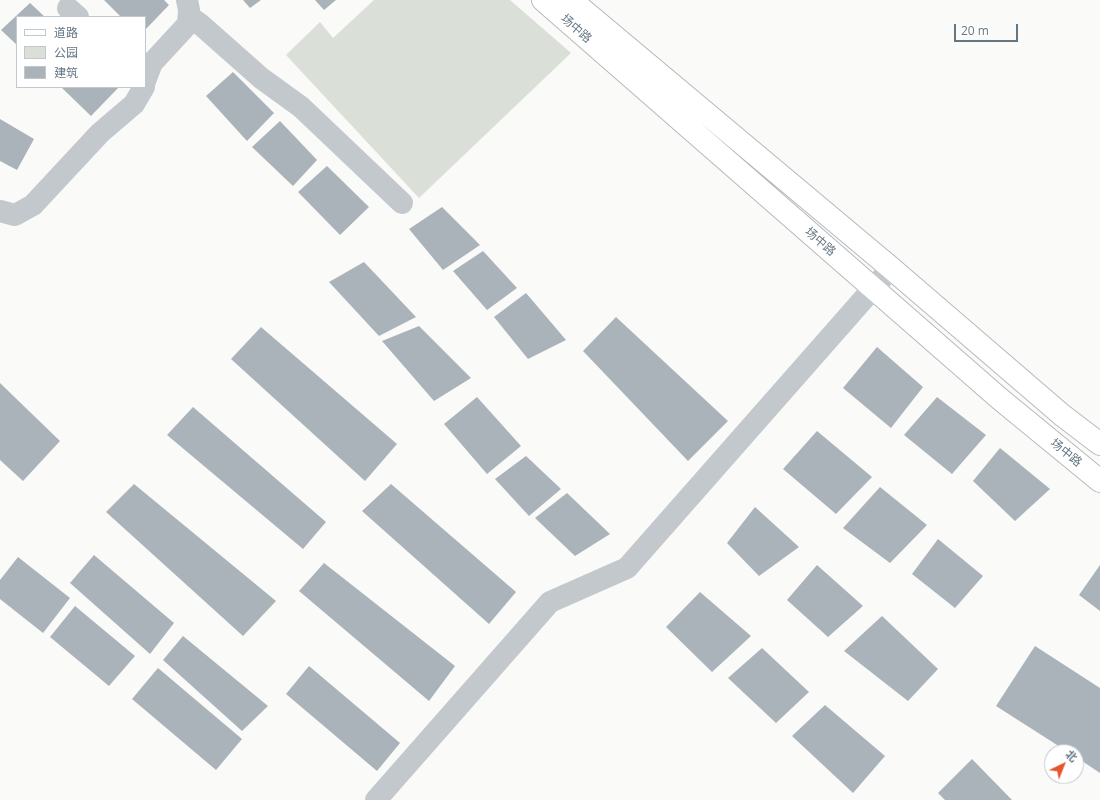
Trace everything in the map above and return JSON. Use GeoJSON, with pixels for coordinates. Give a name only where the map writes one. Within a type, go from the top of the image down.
{"type":"FeatureCollection","features":[{"type":"Feature","properties":{"kind":"main road","name":"场中路"},"geometry":{"type":"LineString","coordinates":[[543,0],[1000,400],[1100,481]]}},
{"type":"Feature","properties":{"kind":"main road","name":"场中路"},"geometry":{"type":"LineString","coordinates":[[571,0],[891,268],[1062,415],[1100,444]]}},
{"type":"Feature","properties":{"kind":"street"},"geometry":{"type":"LineString","coordinates":[[146,77],[152,63],[184,30],[188,9]]}},
{"type":"Feature","properties":{"kind":"street"},"geometry":{"type":"LineString","coordinates":[[188,9],[200,24],[261,78],[301,107],[402,203]]}},
{"type":"Feature","properties":{"kind":"street"},"geometry":{"type":"LineString","coordinates":[[0,211],[15,215],[27,210],[100,133],[134,104],[141,88]]}},
{"type":"Feature","properties":{"kind":"street"},"geometry":{"type":"LineString","coordinates":[[376,800],[550,602],[627,568],[891,268]]}},
{"type":"Feature","properties":{"kind":"green space"},"geometry":{"type":"Polygon","coordinates":[[[374,0],[510,0],[571,53],[419,198],[286,55],[320,22],[333,38],[374,0]]]}},
{"type":"Feature","properties":{"kind":"building"},"geometry":{"type":"Polygon","coordinates":[[[104,0],[164,0],[169,5],[146,29],[146,16],[120,16],[104,0]]]}},
{"type":"Feature","properties":{"kind":"building"},"geometry":{"type":"Polygon","coordinates":[[[243,0],[261,0],[250,8],[243,0]]]}},
{"type":"Feature","properties":{"kind":"building"},"geometry":{"type":"Polygon","coordinates":[[[315,0],[336,0],[324,10],[315,0]]]}},
{"type":"Feature","properties":{"kind":"building"},"geometry":{"type":"Polygon","coordinates":[[[30,3],[44,16],[16,16],[30,3]]]}},
{"type":"Feature","properties":{"kind":"building"},"geometry":{"type":"Polygon","coordinates":[[[16,16],[16,44],[1,30],[16,16]]]}},
{"type":"Feature","properties":{"kind":"building"},"geometry":{"type":"Polygon","coordinates":[[[233,72],[274,113],[247,141],[206,96],[233,72]]]}},
{"type":"Feature","properties":{"kind":"building"},"geometry":{"type":"Polygon","coordinates":[[[62,88],[118,88],[91,116],[62,88]]]}},
{"type":"Feature","properties":{"kind":"building"},"geometry":{"type":"Polygon","coordinates":[[[0,119],[34,139],[17,170],[0,161],[0,119]]]}},
{"type":"Feature","properties":{"kind":"building"},"geometry":{"type":"Polygon","coordinates":[[[280,121],[317,160],[293,186],[252,147],[280,121]]]}},
{"type":"Feature","properties":{"kind":"building"},"geometry":{"type":"Polygon","coordinates":[[[327,166],[369,207],[340,235],[298,192],[327,166]]]}},
{"type":"Feature","properties":{"kind":"building"},"geometry":{"type":"Polygon","coordinates":[[[442,207],[480,245],[443,270],[409,229],[442,207]]]}},
{"type":"Feature","properties":{"kind":"building"},"geometry":{"type":"Polygon","coordinates":[[[483,251],[517,288],[487,310],[453,271],[483,251]]]}},
{"type":"Feature","properties":{"kind":"building"},"geometry":{"type":"Polygon","coordinates":[[[364,262],[416,317],[379,336],[329,282],[364,262]]]}},
{"type":"Feature","properties":{"kind":"building"},"geometry":{"type":"Polygon","coordinates":[[[526,293],[566,340],[528,359],[494,317],[526,293]]]}},
{"type":"Feature","properties":{"kind":"building"},"geometry":{"type":"Polygon","coordinates":[[[616,317],[728,421],[688,461],[583,351],[616,317]]]}},
{"type":"Feature","properties":{"kind":"building"},"geometry":{"type":"Polygon","coordinates":[[[419,326],[471,378],[434,401],[382,341],[419,326]]]}},
{"type":"Feature","properties":{"kind":"building"},"geometry":{"type":"Polygon","coordinates":[[[261,327],[397,444],[365,481],[231,359],[261,327]]]}},
{"type":"Feature","properties":{"kind":"building"},"geometry":{"type":"Polygon","coordinates":[[[877,347],[923,387],[891,428],[843,388],[877,347]]]}},
{"type":"Feature","properties":{"kind":"building"},"geometry":{"type":"Polygon","coordinates":[[[0,383],[60,441],[23,481],[0,460],[0,383]]]}},
{"type":"Feature","properties":{"kind":"building"},"geometry":{"type":"Polygon","coordinates":[[[477,397],[521,446],[487,474],[444,424],[477,397]]]}},
{"type":"Feature","properties":{"kind":"building"},"geometry":{"type":"Polygon","coordinates":[[[937,397],[986,435],[952,474],[904,435],[937,397]]]}},
{"type":"Feature","properties":{"kind":"building"},"geometry":{"type":"Polygon","coordinates":[[[193,407],[326,522],[303,549],[167,435],[193,407]]]}},
{"type":"Feature","properties":{"kind":"building"},"geometry":{"type":"Polygon","coordinates":[[[817,431],[872,477],[836,514],[783,469],[817,431]]]}},
{"type":"Feature","properties":{"kind":"building"},"geometry":{"type":"Polygon","coordinates":[[[1000,448],[1050,489],[1015,521],[973,481],[1000,448]]]}},
{"type":"Feature","properties":{"kind":"building"},"geometry":{"type":"Polygon","coordinates":[[[526,456],[561,489],[529,516],[495,479],[526,456]]]}},
{"type":"Feature","properties":{"kind":"building"},"geometry":{"type":"Polygon","coordinates":[[[134,484],[276,601],[243,636],[106,512],[134,484]]]}},
{"type":"Feature","properties":{"kind":"building"},"geometry":{"type":"Polygon","coordinates":[[[391,484],[516,592],[489,624],[362,511],[391,484]]]}},
{"type":"Feature","properties":{"kind":"building"},"geometry":{"type":"Polygon","coordinates":[[[880,487],[927,525],[890,563],[843,528],[880,487]]]}},
{"type":"Feature","properties":{"kind":"building"},"geometry":{"type":"Polygon","coordinates":[[[567,493],[610,534],[575,556],[535,518],[567,493]]]}},
{"type":"Feature","properties":{"kind":"building"},"geometry":{"type":"Polygon","coordinates":[[[755,507],[799,547],[759,576],[727,543],[755,507]]]}},
{"type":"Feature","properties":{"kind":"building"},"geometry":{"type":"Polygon","coordinates":[[[938,539],[983,576],[955,608],[912,574],[938,539]]]}},
{"type":"Feature","properties":{"kind":"building"},"geometry":{"type":"Polygon","coordinates":[[[94,555],[174,623],[150,654],[70,583],[94,555]]]}},
{"type":"Feature","properties":{"kind":"building"},"geometry":{"type":"Polygon","coordinates":[[[18,557],[70,598],[43,633],[0,599],[0,580],[18,557]]]}},
{"type":"Feature","properties":{"kind":"building"},"geometry":{"type":"Polygon","coordinates":[[[324,563],[455,666],[429,701],[299,591],[324,563]]]}},
{"type":"Feature","properties":{"kind":"building"},"geometry":{"type":"Polygon","coordinates":[[[817,565],[863,606],[828,637],[787,600],[817,565]]]}},
{"type":"Feature","properties":{"kind":"building"},"geometry":{"type":"Polygon","coordinates":[[[1100,565],[1100,611],[1079,595],[1100,565]]]}},
{"type":"Feature","properties":{"kind":"building"},"geometry":{"type":"Polygon","coordinates":[[[700,592],[751,636],[712,672],[666,627],[700,592]]]}},
{"type":"Feature","properties":{"kind":"building"},"geometry":{"type":"Polygon","coordinates":[[[75,606],[135,656],[109,686],[50,637],[75,606]]]}},
{"type":"Feature","properties":{"kind":"building"},"geometry":{"type":"Polygon","coordinates":[[[882,616],[938,669],[908,701],[844,651],[882,616]]]}},
{"type":"Feature","properties":{"kind":"building"},"geometry":{"type":"Polygon","coordinates":[[[183,636],[268,706],[242,731],[163,660],[183,636]]]}},
{"type":"Feature","properties":{"kind":"building"},"geometry":{"type":"Polygon","coordinates":[[[1035,646],[1100,688],[1100,773],[1084,762],[1084,744],[1055,744],[996,706],[1035,646]]]}},
{"type":"Feature","properties":{"kind":"building"},"geometry":{"type":"Polygon","coordinates":[[[762,648],[809,692],[776,723],[728,678],[762,648]]]}},
{"type":"Feature","properties":{"kind":"building"},"geometry":{"type":"Polygon","coordinates":[[[309,666],[400,743],[377,771],[286,694],[309,666]]]}},
{"type":"Feature","properties":{"kind":"building"},"geometry":{"type":"Polygon","coordinates":[[[158,668],[242,739],[216,770],[132,699],[158,668]]]}},
{"type":"Feature","properties":{"kind":"building"},"geometry":{"type":"Polygon","coordinates":[[[825,705],[885,756],[853,793],[792,736],[825,705]]]}},
{"type":"Feature","properties":{"kind":"building"},"geometry":{"type":"Polygon","coordinates":[[[972,759],[1012,800],[945,800],[938,793],[972,759]]]}}]}
